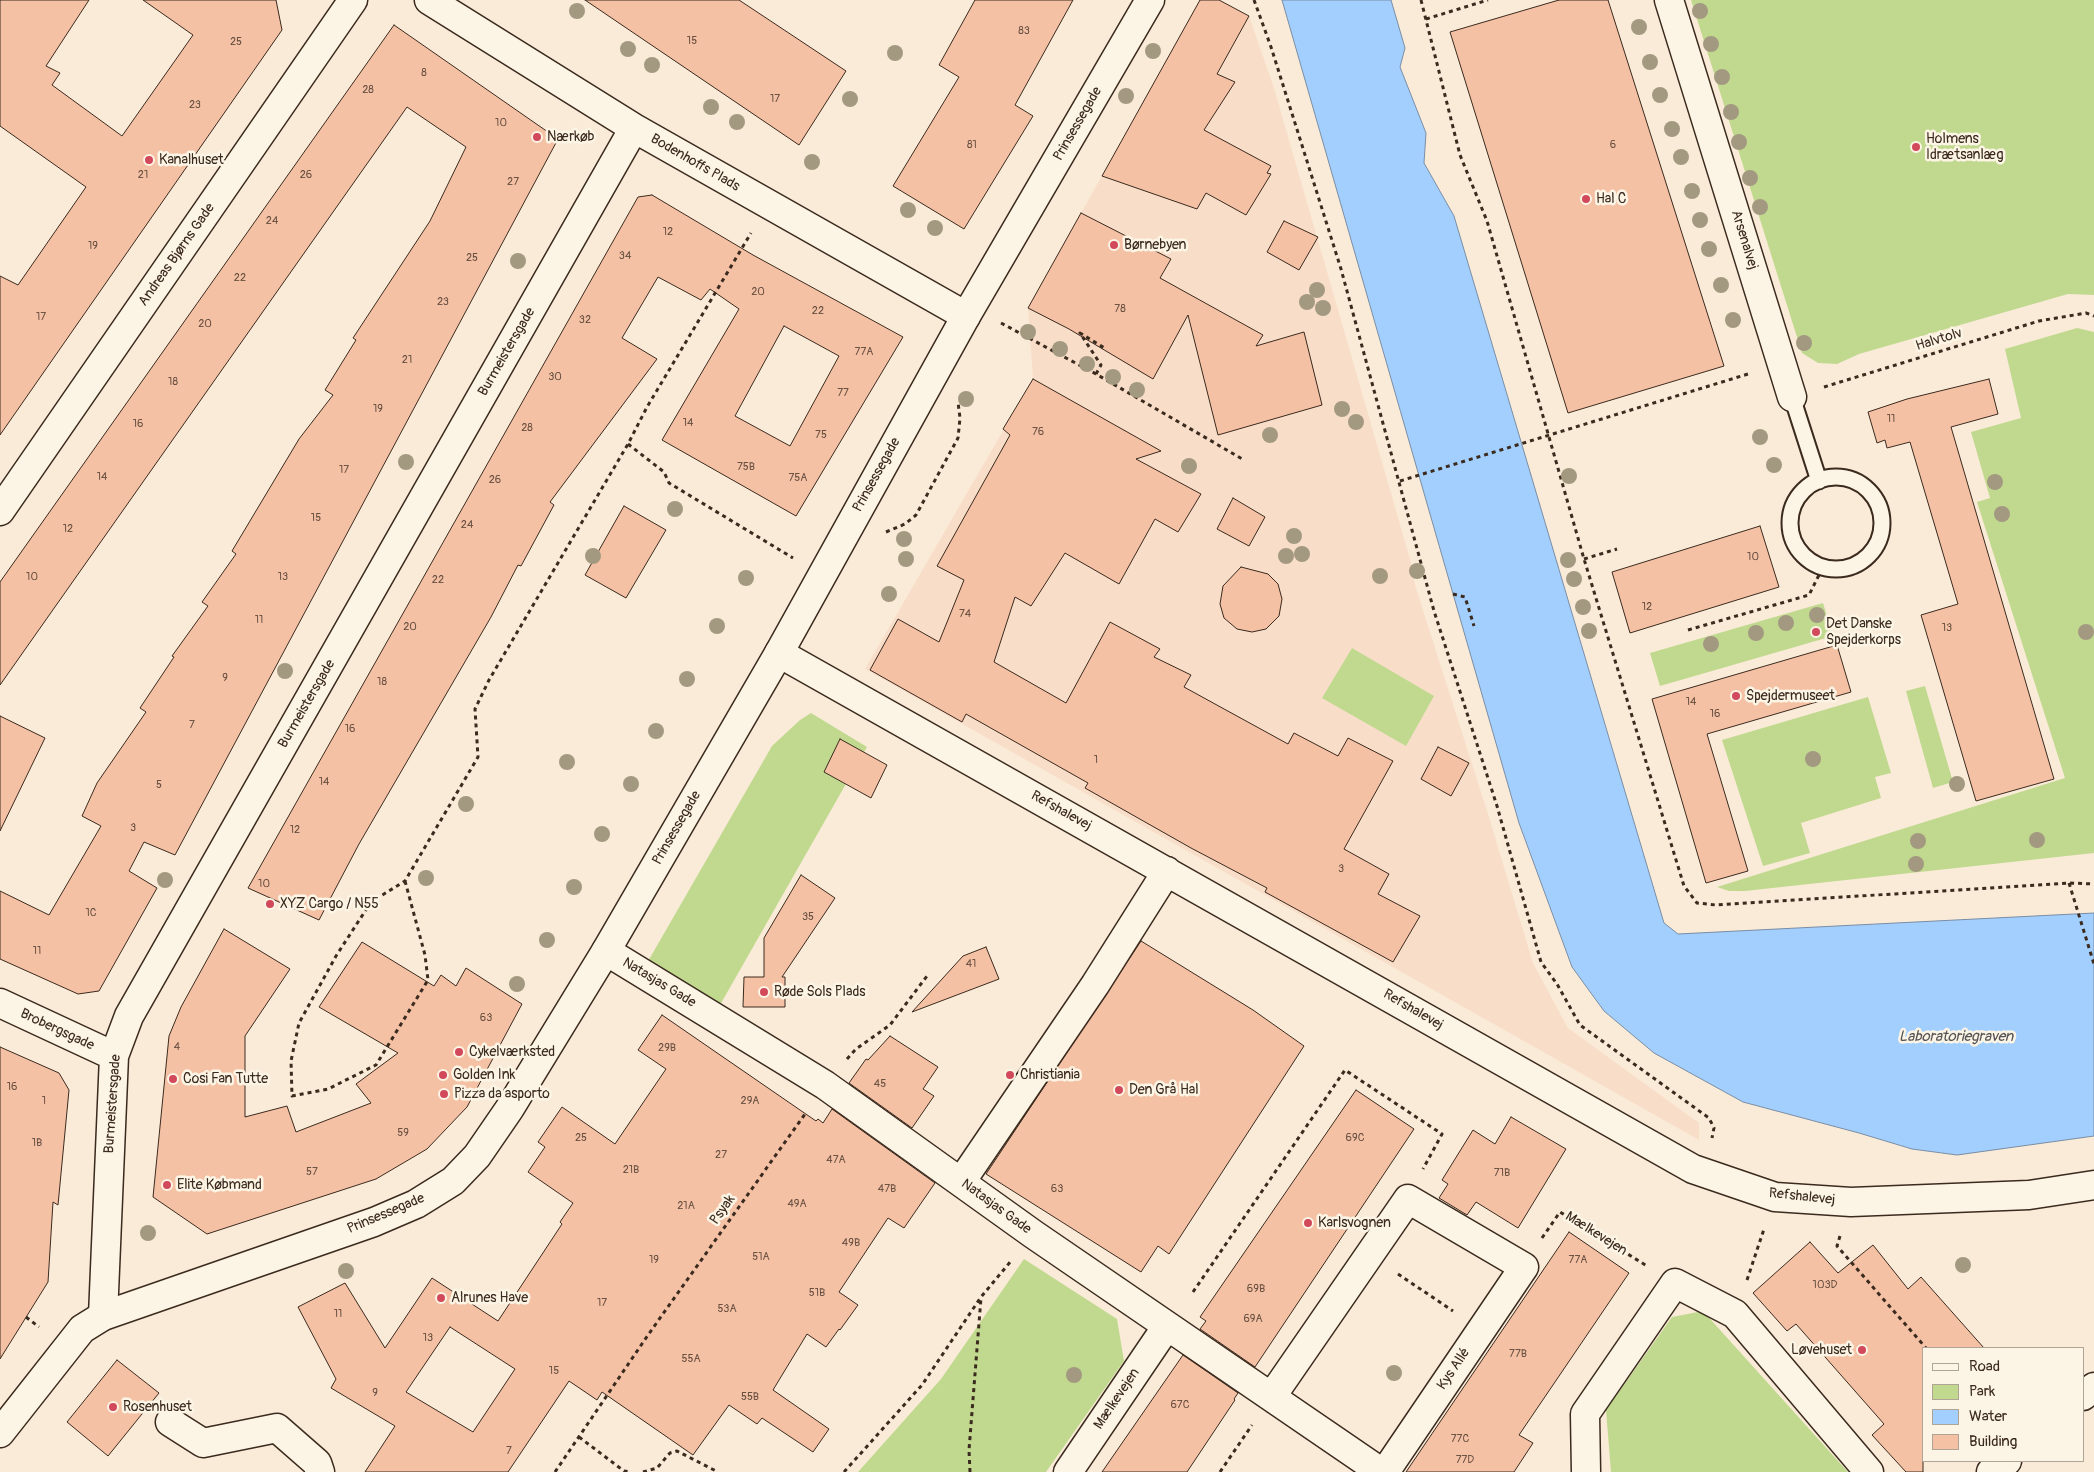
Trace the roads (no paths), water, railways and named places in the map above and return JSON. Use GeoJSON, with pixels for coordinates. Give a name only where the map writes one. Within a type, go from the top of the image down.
{"type":"FeatureCollection","features":[{"type":"Feature","properties":{"kind":"street","name":"Andreas Bjørns Gade"},"geometry":{"type":"LineString","coordinates":[[0,511],[353,0]]}},
{"type":"Feature","properties":{"kind":"street","name":"Bodenhoffs Plads"},"geometry":{"type":"LineString","coordinates":[[429,0],[634,128],[768,205],[968,312]]}},
{"type":"Feature","properties":{"kind":"street","name":"Prinsessegade"},"geometry":{"type":"LineString","coordinates":[[0,1433],[82,1329],[103,1316],[374,1222],[416,1204],[453,1181],[477,1156],[510,1108],[606,951],[779,653],[968,312],[1150,0]]}},
{"type":"Feature","properties":{"kind":"street","name":"Arsenalvej"},"geometry":{"type":"LineString","coordinates":[[1670,0],[1792,397]]}},
{"type":"Feature","properties":{"kind":"street","name":"Burmeistersgade"},"geometry":{"type":"LineString","coordinates":[[103,1316],[114,1056],[129,1016],[634,128]]}},
{"type":"Feature","properties":{"kind":"street","name":"Refshalevej"},"geometry":{"type":"LineString","coordinates":[[779,653],[1693,1169],[1775,1197],[1851,1202],[2028,1195],[2094,1185]]}},
{"type":"Feature","properties":{"kind":"street"},"geometry":{"type":"LineString","coordinates":[[961,1182],[1095,985],[1167,871]]}},
{"type":"Feature","properties":{"kind":"street","name":"Natasjas Gade"},"geometry":{"type":"LineString","coordinates":[[606,951],[825,1086],[1033,1234],[1383,1472]]}},
{"type":"Feature","properties":{"kind":"street","name":"Brobergsgade"},"geometry":{"type":"LineString","coordinates":[[0,1003],[114,1056]]}},
{"type":"Feature","properties":{"kind":"street","name":"Kys Allé"},"geometry":{"type":"LineString","coordinates":[[1272,1396],[1408,1199],[1524,1266],[1383,1472]]}},
{"type":"Feature","properties":{"kind":"street"},"geometry":{"type":"LineString","coordinates":[[1586,1472],[1585,1414],[1675,1283],[1735,1314],[1870,1472]]}},
{"type":"Feature","properties":{"kind":"street","name":"Mælkevejen"},"geometry":{"type":"LineString","coordinates":[[1068,1472],[1167,1326]]}},
{"type":"Feature","properties":{"kind":"street"},"geometry":{"type":"LineString","coordinates":[[2084,1395],[2094,1387]]}},
{"type":"Feature","properties":{"kind":"street"},"geometry":{"type":"LineString","coordinates":[[170,1422],[203,1444],[277,1428],[317,1462],[320,1472]]}},
{"type":"Feature","properties":{"kind":"street"},"geometry":{"type":"LineString","coordinates":[[1991,1472],[2006,1462]]}},
{"type":"Feature","properties":{"kind":"lane","name":"Arsenalvej"},"geometry":{"type":"LineString","coordinates":[[1792,397],[1819,481]]}},
{"type":"Feature","properties":{"kind":"lane"},"geometry":{"type":"LineString","coordinates":[[1834,477],[1850,479],[1864,486],[1876,498],[1882,513],[1882,529],[1878,544],[1868,557],[1854,566],[1839,569],[1823,567],[1809,561],[1798,550],[1792,536],[1790,521],[1793,506],[1802,493],[1819,481],[1834,477]]}},
{"type":"Feature","properties":{"kind":"water","name":"Laboratoriegraven"},"geometry":{"type":"Polygon","coordinates":[[[1282,0],[1391,0],[1405,48],[1400,67],[1426,133],[1424,163],[1454,216],[1664,923],[1678,934],[2094,913],[2094,1136],[1957,1155],[1912,1149],[1743,1102],[1654,1053],[1604,1011],[1572,967],[1519,823],[1282,0]]]}},
{"type":"Feature","properties":{"kind":"place","name":"Nærkøb"},"geometry":{"type":"Point","coordinates":[537,137]}},
{"type":"Feature","properties":{"kind":"place","name":"Holmens Idrætsanlæg"},"geometry":{"type":"Point","coordinates":[1916,147]}},
{"type":"Feature","properties":{"kind":"place","name":"Kanalhuset"},"geometry":{"type":"Point","coordinates":[149,160]}},
{"type":"Feature","properties":{"kind":"place","name":"Hal C"},"geometry":{"type":"Point","coordinates":[1586,199]}},
{"type":"Feature","properties":{"kind":"place","name":"Børnebyen"},"geometry":{"type":"Point","coordinates":[1114,245]}},
{"type":"Feature","properties":{"kind":"place","name":"Det Danske Spejderkorps"},"geometry":{"type":"Point","coordinates":[1816,632]}},
{"type":"Feature","properties":{"kind":"place","name":"Spejdermuseet"},"geometry":{"type":"Point","coordinates":[1736,696]}},
{"type":"Feature","properties":{"kind":"place","name":"XYZ Cargo / N55"},"geometry":{"type":"Point","coordinates":[270,904]}},
{"type":"Feature","properties":{"kind":"place","name":"Røde Sols Plads"},"geometry":{"type":"Point","coordinates":[764,992]}},
{"type":"Feature","properties":{"kind":"place","name":"Cykelværksted"},"geometry":{"type":"Point","coordinates":[459,1052]}},
{"type":"Feature","properties":{"kind":"place","name":"Golden Ink"},"geometry":{"type":"Point","coordinates":[443,1075]}},
{"type":"Feature","properties":{"kind":"place","name":"Christiania"},"geometry":{"type":"Point","coordinates":[1010,1075]}},
{"type":"Feature","properties":{"kind":"place","name":"Cosi Fan Tutte"},"geometry":{"type":"Point","coordinates":[173,1079]}},
{"type":"Feature","properties":{"kind":"place","name":"Den Grå Hal"},"geometry":{"type":"Point","coordinates":[1119,1090]}},
{"type":"Feature","properties":{"kind":"place","name":"Pizza da asporto"},"geometry":{"type":"Point","coordinates":[444,1094]}},
{"type":"Feature","properties":{"kind":"place","name":"Elite Købmand"},"geometry":{"type":"Point","coordinates":[167,1185]}},
{"type":"Feature","properties":{"kind":"place","name":"Karlsvognen"},"geometry":{"type":"Point","coordinates":[1308,1223]}},
{"type":"Feature","properties":{"kind":"place","name":"Alrunes Have"},"geometry":{"type":"Point","coordinates":[441,1298]}},
{"type":"Feature","properties":{"kind":"place","name":"Løvehuset"},"geometry":{"type":"Point","coordinates":[1862,1350]}},
{"type":"Feature","properties":{"kind":"place","name":"Rosenhuset"},"geometry":{"type":"Point","coordinates":[113,1407]}}]}
